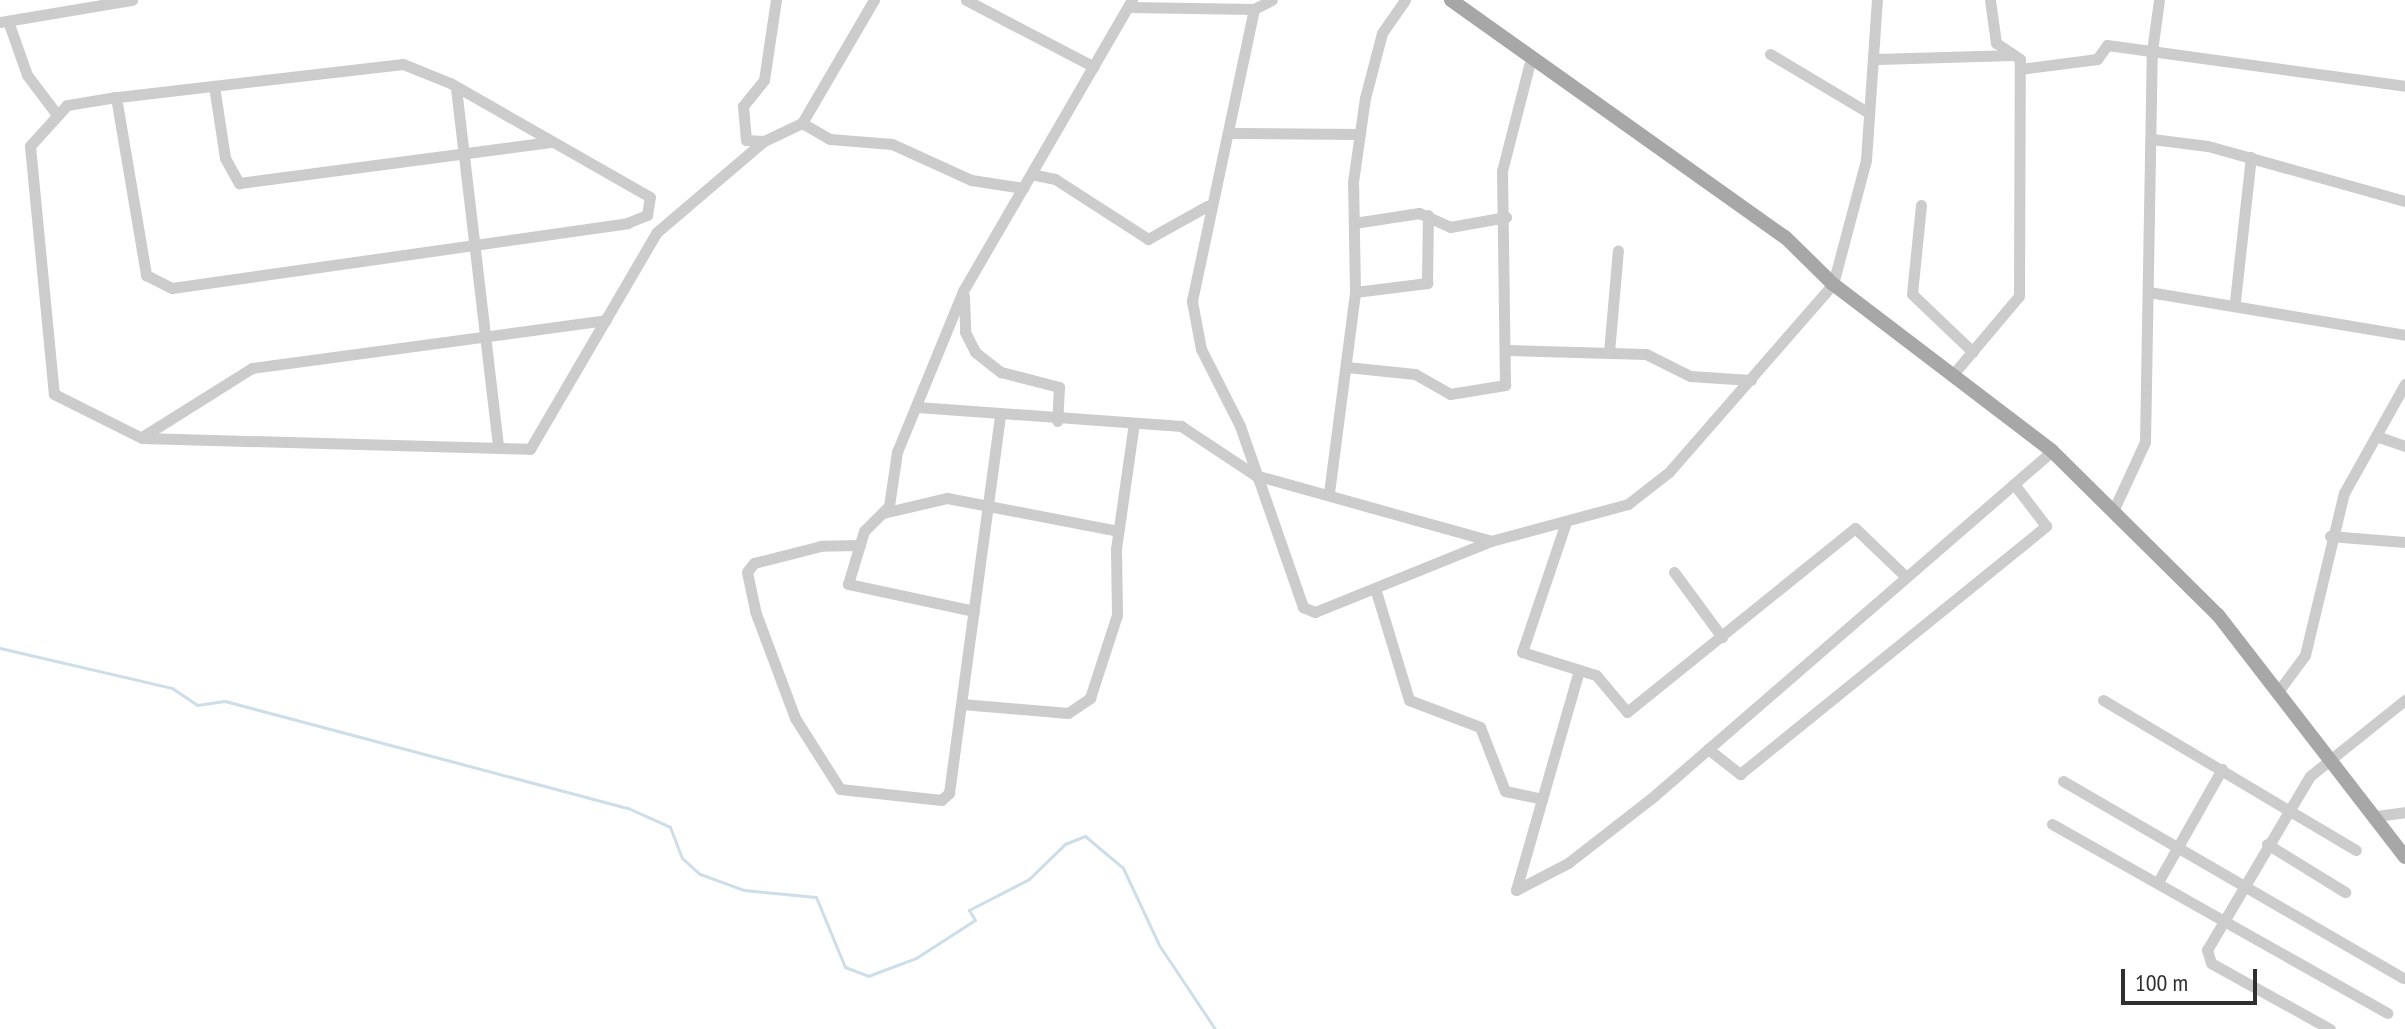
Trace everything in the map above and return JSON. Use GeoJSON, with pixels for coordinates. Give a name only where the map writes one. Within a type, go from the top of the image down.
{"type":"FeatureCollection","features":[{"type":"Feature","properties":{"kind":"main road"},"geometry":{"type":"LineString","coordinates":[[1451,0],[1785,237],[1833,284],[1955,372],[2052,451],[2114,509],[2280,689],[2405,857]]}},
{"type":"Feature","properties":{"kind":"street"},"geometry":{"type":"LineString","coordinates":[[55,112],[27,75],[4,22],[132,0]]}},
{"type":"Feature","properties":{"kind":"street"},"geometry":{"type":"LineString","coordinates":[[764,141],[746,140],[743,106],[764,80],[776,0]]}},
{"type":"Feature","properties":{"kind":"street"},"geometry":{"type":"LineString","coordinates":[[116,97],[146,275],[172,288],[477,246],[647,215],[650,197],[456,88],[403,64],[116,97],[55,112],[28,159],[54,394],[142,438],[498,448],[537,446],[657,232],[764,141],[802,123],[874,0]]}},
{"type":"Feature","properties":{"kind":"street"},"geometry":{"type":"LineString","coordinates":[[966,0],[1094,67]]}},
{"type":"Feature","properties":{"kind":"street"},"geometry":{"type":"LineString","coordinates":[[883,513],[917,407],[963,291],[1130,4],[1254,9],[1272,0]]}},
{"type":"Feature","properties":{"kind":"street"},"geometry":{"type":"LineString","coordinates":[[1329,493],[1355,292],[1354,223],[1360,134],[1382,33],[1405,0]]}},
{"type":"Feature","properties":{"kind":"street"},"geometry":{"type":"LineString","coordinates":[[1254,9],[1233,133],[1207,206],[1191,284],[1195,323],[1303,607],[1315,612],[1491,541],[1565,525],[1648,489],[1751,380],[1833,284],[1858,203],[1877,59],[1877,0]]}},
{"type":"Feature","properties":{"kind":"street"},"geometry":{"type":"LineString","coordinates":[[1955,372],[2019,296],[2020,69],[2014,55],[1996,43],[1990,0]]}},
{"type":"Feature","properties":{"kind":"street"},"geometry":{"type":"LineString","coordinates":[[2114,509],[2145,442],[2152,51],[2159,0]]}},
{"type":"Feature","properties":{"kind":"street"},"geometry":{"type":"LineString","coordinates":[[2020,69],[2097,59],[2107,45],[2405,86]]}},
{"type":"Feature","properties":{"kind":"street"},"geometry":{"type":"LineString","coordinates":[[1770,54],[1869,113]]}},
{"type":"Feature","properties":{"kind":"street"},"geometry":{"type":"LineString","coordinates":[[1877,59],[2014,55]]}},
{"type":"Feature","properties":{"kind":"street"},"geometry":{"type":"LineString","coordinates":[[1347,367],[1415,374],[1450,394],[1501,388],[1509,350],[1504,154],[1531,58]]}},
{"type":"Feature","properties":{"kind":"street"},"geometry":{"type":"LineString","coordinates":[[214,86],[225,158],[239,183],[467,150],[553,142]]}},
{"type":"Feature","properties":{"kind":"street"},"geometry":{"type":"LineString","coordinates":[[456,88],[467,150],[498,448]]}},
{"type":"Feature","properties":{"kind":"street"},"geometry":{"type":"LineString","coordinates":[[802,123],[830,139],[892,144],[971,180],[1023,188]]}},
{"type":"Feature","properties":{"kind":"street"},"geometry":{"type":"LineString","coordinates":[[1233,133],[1360,134]]}},
{"type":"Feature","properties":{"kind":"street"},"geometry":{"type":"LineString","coordinates":[[2152,139],[2251,157],[2405,201]]}},
{"type":"Feature","properties":{"kind":"street"},"geometry":{"type":"LineString","coordinates":[[1043,157],[1055,179]]}},
{"type":"Feature","properties":{"kind":"street"},"geometry":{"type":"LineString","coordinates":[[2235,301],[2251,157]]}},
{"type":"Feature","properties":{"kind":"street"},"geometry":{"type":"LineString","coordinates":[[1031,174],[1055,179],[1148,239],[1207,206]]}},
{"type":"Feature","properties":{"kind":"street"},"geometry":{"type":"LineString","coordinates":[[1921,205],[1912,294],[1973,352]]}},
{"type":"Feature","properties":{"kind":"street"},"geometry":{"type":"LineString","coordinates":[[1354,223],[1428,215],[1450,227],[1506,217]]}},
{"type":"Feature","properties":{"kind":"street"},"geometry":{"type":"LineString","coordinates":[[1355,292],[1427,283],[1428,215]]}},
{"type":"Feature","properties":{"kind":"street"},"geometry":{"type":"LineString","coordinates":[[1609,352],[1618,250]]}},
{"type":"Feature","properties":{"kind":"street"},"geometry":{"type":"LineString","coordinates":[[963,291],[965,332],[975,352],[1001,372],[1059,387],[1057,421]]}},
{"type":"Feature","properties":{"kind":"street"},"geometry":{"type":"LineString","coordinates":[[2149,292],[2235,301],[2405,335]]}},
{"type":"Feature","properties":{"kind":"street"},"geometry":{"type":"LineString","coordinates":[[142,438],[252,368],[486,342],[606,320]]}},
{"type":"Feature","properties":{"kind":"street"},"geometry":{"type":"LineString","coordinates":[[1509,350],[1655,356],[1690,376],[1751,380]]}},
{"type":"Feature","properties":{"kind":"street"},"geometry":{"type":"LineString","coordinates":[[2280,689],[2308,645],[2330,536],[2376,436],[2405,384]]}},
{"type":"Feature","properties":{"kind":"street"},"geometry":{"type":"LineString","coordinates":[[917,407],[1057,421],[1134,423],[1189,429],[1255,475],[1329,493],[1491,541]]}},
{"type":"Feature","properties":{"kind":"street"},"geometry":{"type":"LineString","coordinates":[[860,545],[821,546],[754,563],[747,572],[795,718],[840,789],[946,798],[962,704],[1000,416]]}},
{"type":"Feature","properties":{"kind":"street"},"geometry":{"type":"LineString","coordinates":[[962,704],[1068,713],[1086,704],[1117,615],[1118,531],[1134,423]]}},
{"type":"Feature","properties":{"kind":"street"},"geometry":{"type":"LineString","coordinates":[[2376,436],[2405,446]]}},
{"type":"Feature","properties":{"kind":"street"},"geometry":{"type":"LineString","coordinates":[[1579,670],[1516,890],[1568,863],[1708,749],[2052,451]]}},
{"type":"Feature","properties":{"kind":"street"},"geometry":{"type":"LineString","coordinates":[[1708,749],[1740,774],[2046,526],[2014,484]]}},
{"type":"Feature","properties":{"kind":"street"},"geometry":{"type":"LineString","coordinates":[[974,611],[849,587],[869,523],[883,513],[947,498],[986,508],[1118,531]]}},
{"type":"Feature","properties":{"kind":"street"},"geometry":{"type":"LineString","coordinates":[[1565,525],[1522,652],[1602,678],[1632,712],[1855,528],[1905,576]]}},
{"type":"Feature","properties":{"kind":"street"},"geometry":{"type":"LineString","coordinates":[[2330,536],[2405,542]]}},
{"type":"Feature","properties":{"kind":"street"},"geometry":{"type":"LineString","coordinates":[[1674,572],[1722,637]]}},
{"type":"Feature","properties":{"kind":"street"},"geometry":{"type":"LineString","coordinates":[[1375,588],[1409,700],[1480,727],[1505,791],[1542,799]]}},
{"type":"Feature","properties":{"kind":"street"},"geometry":{"type":"LineString","coordinates":[[2103,700],[2356,850]]}},
{"type":"Feature","properties":{"kind":"street"},"geometry":{"type":"LineString","coordinates":[[2330,1029],[2211,963],[2207,950],[2287,807],[2331,754],[2405,700]]}},
{"type":"Feature","properties":{"kind":"street"},"geometry":{"type":"LineString","coordinates":[[2158,882],[2222,769]]}},
{"type":"Feature","properties":{"kind":"street"},"geometry":{"type":"LineString","coordinates":[[2063,781],[2403,978]]}},
{"type":"Feature","properties":{"kind":"street"},"geometry":{"type":"LineString","coordinates":[[2377,816],[2405,812]]}},
{"type":"Feature","properties":{"kind":"street"},"geometry":{"type":"LineString","coordinates":[[2052,824],[2224,917],[2387,1013]]}},
{"type":"Feature","properties":{"kind":"street"},"geometry":{"type":"LineString","coordinates":[[2267,844],[2345,892]]}},
{"type":"Feature","properties":{"kind":"waterway"},"geometry":{"type":"LineString","coordinates":[[0,648],[172,688],[197,705],[225,701],[628,808],[670,827],[682,858],[700,874],[744,890],[816,897],[845,967],[868,976],[916,958],[975,920],[969,910],[1029,879],[1065,844],[1085,836],[1123,868],[1159,945],[1215,1029]]}}]}
